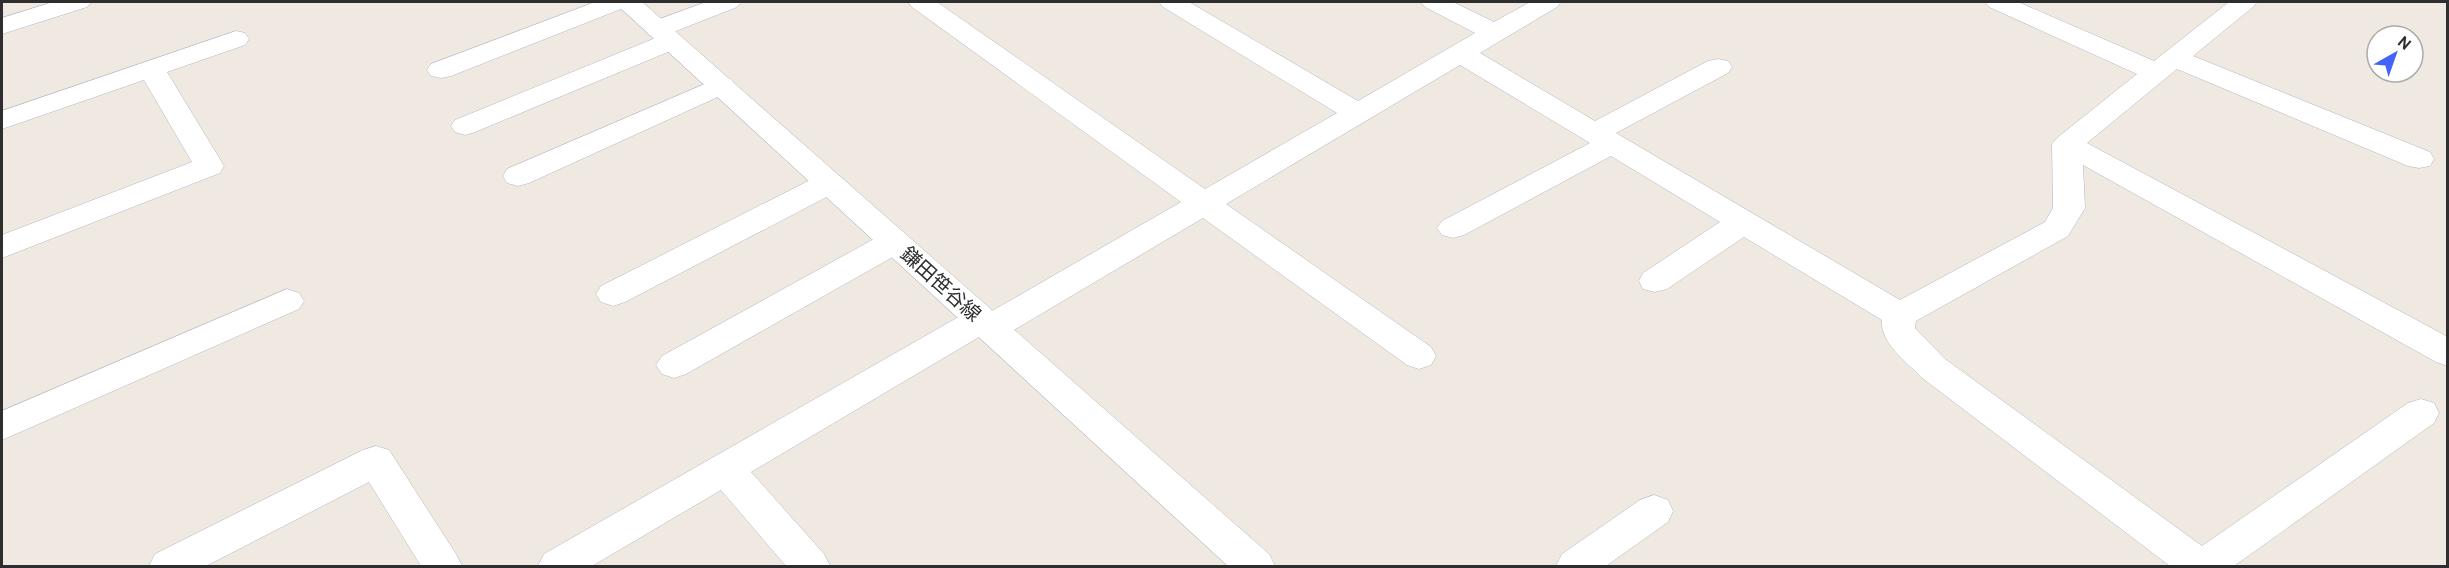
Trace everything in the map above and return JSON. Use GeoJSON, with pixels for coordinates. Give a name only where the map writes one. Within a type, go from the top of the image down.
{"type":"FeatureCollection","features":[{"type":"Feature","properties":{"kind":"street"},"geometry":{"type":"LineString","coordinates":[[2,26],[78,2]]}},
{"type":"Feature","properties":{"kind":"street"},"geometry":{"type":"LineString","coordinates":[[441,70],[616,2]]}},
{"type":"Feature","properties":{"kind":"street","name":"鎌田笹谷線"},"geometry":{"type":"LineString","coordinates":[[627,2],[1255,567]]}},
{"type":"Feature","properties":{"kind":"street"},"geometry":{"type":"LineString","coordinates":[[465,126],[665,35],[728,2]]}},
{"type":"Feature","properties":{"kind":"street"},"geometry":{"type":"LineString","coordinates":[[921,2],[1419,356]]}},
{"type":"Feature","properties":{"kind":"street"},"geometry":{"type":"LineString","coordinates":[[1172,2],[1358,113]]}},
{"type":"Feature","properties":{"kind":"street"},"geometry":{"type":"LineString","coordinates":[[1434,2],[1495,33]]}},
{"type":"Feature","properties":{"kind":"street"},"geometry":{"type":"LineString","coordinates":[[558,567],[725,469],[1204,202],[1548,2]]}},
{"type":"Feature","properties":{"kind":"street"},"geometry":{"type":"LineString","coordinates":[[1998,2],[2419,159]]}},
{"type":"Feature","properties":{"kind":"street"},"geometry":{"type":"LineString","coordinates":[[2067,144],[2244,2]]}},
{"type":"Feature","properties":{"kind":"street"},"geometry":{"type":"LineString","coordinates":[[2,120],[236,39]]}},
{"type":"Feature","properties":{"kind":"street"},"geometry":{"type":"LineString","coordinates":[[1460,53],[1899,315]]}},
{"type":"Feature","properties":{"kind":"street"},"geometry":{"type":"LineString","coordinates":[[1453,228],[1603,139],[1718,67]]}},
{"type":"Feature","properties":{"kind":"street"},"geometry":{"type":"LineString","coordinates":[[2,247],[209,166],[151,68]]}},
{"type":"Feature","properties":{"kind":"street"},"geometry":{"type":"LineString","coordinates":[[518,176],[721,85]]}},
{"type":"Feature","properties":{"kind":"street"},"geometry":{"type":"LineString","coordinates":[[1899,315],[2057,229],[2069,208],[2067,144]]}},
{"type":"Feature","properties":{"kind":"street"},"geometry":{"type":"LineString","coordinates":[[2067,144],[2448,353]]}},
{"type":"Feature","properties":{"kind":"street"},"geometry":{"type":"LineString","coordinates":[[613,294],[829,183]]}},
{"type":"Feature","properties":{"kind":"street"},"geometry":{"type":"LineString","coordinates":[[1655,281],[1743,222]]}},
{"type":"Feature","properties":{"kind":"street"},"geometry":{"type":"LineString","coordinates":[[674,365],[894,242]]}},
{"type":"Feature","properties":{"kind":"street"},"geometry":{"type":"LineString","coordinates":[[2,426],[287,301]]}},
{"type":"Feature","properties":{"kind":"street"},"geometry":{"type":"LineString","coordinates":[[1899,315],[1898,331],[1933,368],[2199,567]]}},
{"type":"Feature","properties":{"kind":"street"},"geometry":{"type":"LineString","coordinates":[[2204,567],[2421,413]]}},
{"type":"Feature","properties":{"kind":"street"},"geometry":{"type":"LineString","coordinates":[[169,567],[376,461],[442,567]]}},
{"type":"Feature","properties":{"kind":"street"},"geometry":{"type":"LineString","coordinates":[[725,469],[810,567]]}},
{"type":"Feature","properties":{"kind":"street"},"geometry":{"type":"LineString","coordinates":[[1576,567],[1654,511]]}}]}
